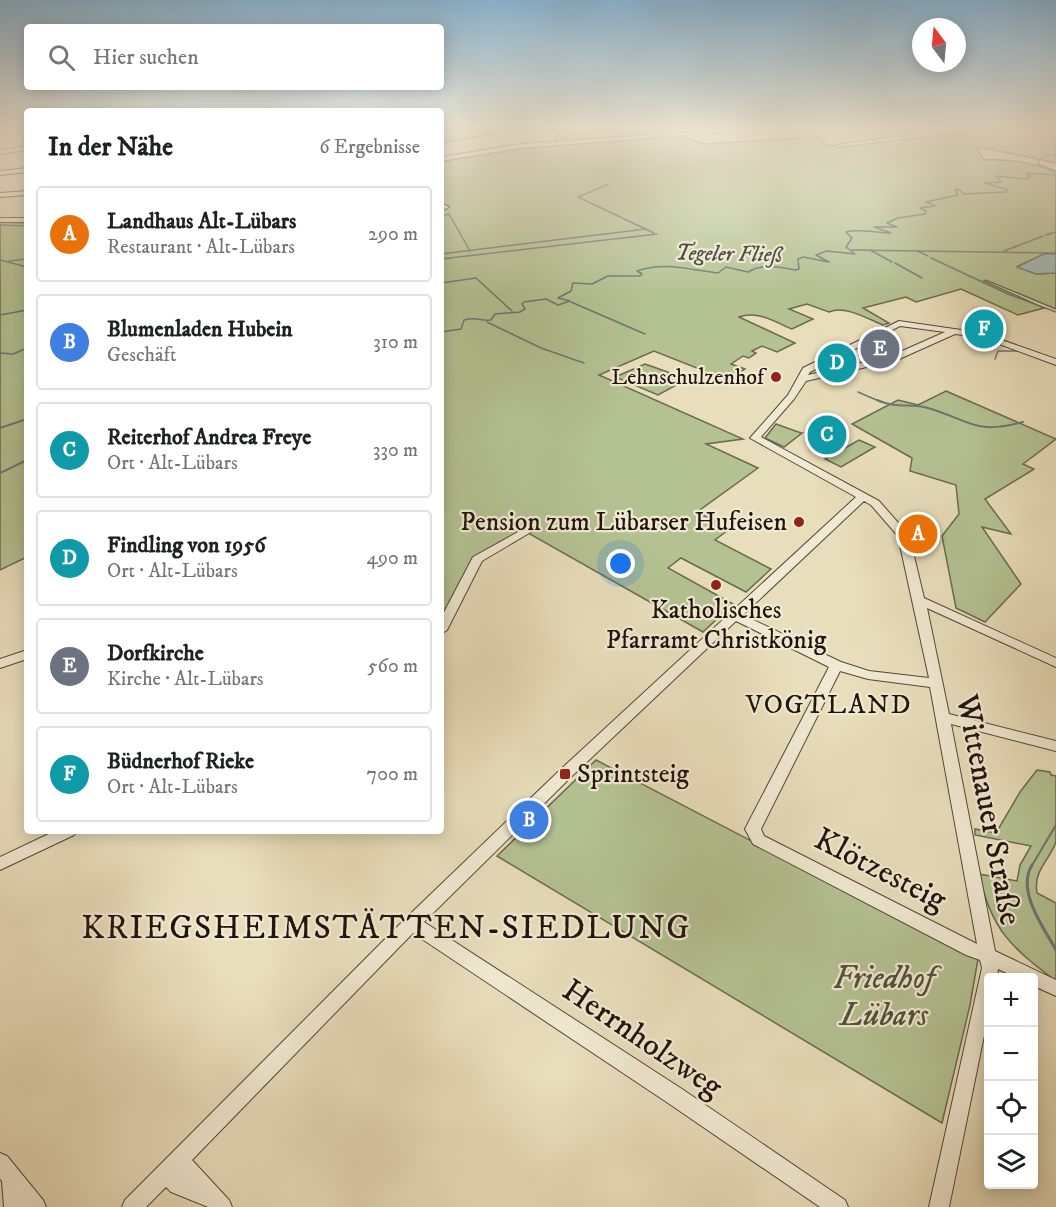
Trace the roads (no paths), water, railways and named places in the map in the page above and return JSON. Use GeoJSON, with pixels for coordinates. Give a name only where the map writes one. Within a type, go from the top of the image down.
{"type":"FeatureCollection","features":[{"type":"Feature","properties":{"kind":"street"},"geometry":{"type":"LineString","coordinates":[[0,195],[24,193]]}},
{"type":"Feature","properties":{"kind":"street"},"geometry":{"type":"LineString","coordinates":[[0,220],[24,220]]}},
{"type":"Feature","properties":{"kind":"street"},"geometry":{"type":"LineString","coordinates":[[803,379],[806,370],[814,364],[895,324],[982,335],[1056,362]]}},
{"type":"Feature","properties":{"kind":"street"},"geometry":{"type":"LineString","coordinates":[[803,379],[894,358],[956,331]]}},
{"type":"Feature","properties":{"kind":"street"},"geometry":{"type":"LineString","coordinates":[[814,364],[831,371]]}},
{"type":"Feature","properties":{"kind":"street","name":"Wittenauer Straße"},"geometry":{"type":"LineString","coordinates":[[803,379],[785,405],[755,438],[863,496],[883,510],[903,535],[943,717],[987,955],[1056,988]]}},
{"type":"Feature","properties":{"kind":"street"},"geometry":{"type":"LineString","coordinates":[[132,1207],[412,923],[565,774],[863,496]]}},
{"type":"Feature","properties":{"kind":"street"},"geometry":{"type":"LineString","coordinates":[[444,624],[477,559],[527,530]]}},
{"type":"Feature","properties":{"kind":"street"},"geometry":{"type":"LineString","coordinates":[[919,600],[1054,658]]}},
{"type":"Feature","properties":{"kind":"street"},"geometry":{"type":"LineString","coordinates":[[735,616],[836,665],[868,675],[935,683]]}},
{"type":"Feature","properties":{"kind":"street"},"geometry":{"type":"LineString","coordinates":[[0,664],[24,655]]}},
{"type":"Feature","properties":{"kind":"street","name":"Klötzesteig"},"geometry":{"type":"LineString","coordinates":[[836,665],[753,829],[758,840],[972,950],[987,955]]}},
{"type":"Feature","properties":{"kind":"street"},"geometry":{"type":"LineString","coordinates":[[943,717],[1056,746]]}},
{"type":"Feature","properties":{"kind":"street"},"geometry":{"type":"LineString","coordinates":[[0,864],[63,834]]}},
{"type":"Feature","properties":{"kind":"street","name":"Herrnholzweg"},"geometry":{"type":"LineString","coordinates":[[412,923],[675,1096],[838,1207]]}},
{"type":"Feature","properties":{"kind":"street"},"geometry":{"type":"LineString","coordinates":[[939,1207],[990,968],[987,955]]}},
{"type":"Feature","properties":{"kind":"street"},"geometry":{"type":"LineString","coordinates":[[172,1167],[178,1185],[217,1202]]}},
{"type":"Feature","properties":{"kind":"street"},"geometry":{"type":"LineString","coordinates":[[6,1171],[14,1207]]}},
{"type":"Feature","properties":{"kind":"street"},"geometry":{"type":"LineString","coordinates":[[6,1171],[36,1207]]}},
{"type":"Feature","properties":{"kind":"water"},"geometry":{"type":"Polygon","coordinates":[[[1044,254],[1056,254],[1056,273],[1036,274],[1017,267],[1044,254]]]}},
{"type":"Feature","properties":{"kind":"waterway","name":"Tegeler Fließ"},"geometry":{"type":"LineString","coordinates":[[444,332],[461,329],[464,320],[491,320],[495,314],[520,312],[525,309],[522,304],[524,302],[546,299],[558,305],[570,301],[558,298],[571,291],[573,283],[592,284],[608,276],[640,276],[642,274],[637,271],[647,268],[667,266],[718,273],[726,267],[748,272],[766,267],[796,270],[799,269],[798,259],[803,257],[829,262],[816,255],[827,251],[855,254],[846,247],[852,238],[846,232],[891,233],[874,227],[897,227],[887,223],[898,218],[925,214],[926,211],[920,208],[935,206],[926,202],[958,195],[955,190],[958,189],[964,194],[1006,192],[1008,190],[985,183],[996,182]]}},
{"type":"Feature","properties":{"kind":"waterway"},"geometry":{"type":"LineString","coordinates":[[609,184],[578,197],[646,229]]}},
{"type":"Feature","properties":{"kind":"waterway"},"geometry":{"type":"LineString","coordinates":[[444,215],[449,214],[470,250]]}},
{"type":"Feature","properties":{"kind":"waterway"},"geometry":{"type":"LineString","coordinates":[[0,225],[24,226]]}},
{"type":"Feature","properties":{"kind":"waterway"},"geometry":{"type":"LineString","coordinates":[[470,250],[646,229]]}},
{"type":"Feature","properties":{"kind":"waterway"},"geometry":{"type":"LineString","coordinates":[[646,229],[654,233]]}},
{"type":"Feature","properties":{"kind":"waterway"},"geometry":{"type":"LineString","coordinates":[[1046,235],[1056,232]]}},
{"type":"Feature","properties":{"kind":"waterway"},"geometry":{"type":"LineString","coordinates":[[444,259],[657,234]]}},
{"type":"Feature","properties":{"kind":"waterway"},"geometry":{"type":"LineString","coordinates":[[1004,251],[1043,236]]}},
{"type":"Feature","properties":{"kind":"waterway"},"geometry":{"type":"LineString","coordinates":[[444,254],[470,250]]}},
{"type":"Feature","properties":{"kind":"waterway"},"geometry":{"type":"LineString","coordinates":[[852,250],[870,250]]}},
{"type":"Feature","properties":{"kind":"waterway"},"geometry":{"type":"LineString","coordinates":[[870,250],[1056,253]]}},
{"type":"Feature","properties":{"kind":"waterway"},"geometry":{"type":"LineString","coordinates":[[870,250],[892,262]]}},
{"type":"Feature","properties":{"kind":"waterway"},"geometry":{"type":"LineString","coordinates":[[917,251],[928,256]]}},
{"type":"Feature","properties":{"kind":"waterway"},"geometry":{"type":"LineString","coordinates":[[931,258],[1008,294],[1056,312]]}},
{"type":"Feature","properties":{"kind":"waterway"},"geometry":{"type":"LineString","coordinates":[[9,261],[24,259]]}},
{"type":"Feature","properties":{"kind":"waterway"},"geometry":{"type":"LineString","coordinates":[[0,260],[24,266]]}},
{"type":"Feature","properties":{"kind":"waterway"},"geometry":{"type":"LineString","coordinates":[[895,263],[922,278]]}},
{"type":"Feature","properties":{"kind":"waterway"},"geometry":{"type":"LineString","coordinates":[[444,283],[476,278],[512,311]]}},
{"type":"Feature","properties":{"kind":"waterway"},"geometry":{"type":"LineString","coordinates":[[571,302],[645,334]]}},
{"type":"Feature","properties":{"kind":"waterway"},"geometry":{"type":"LineString","coordinates":[[0,315],[24,311]]}},
{"type":"Feature","properties":{"kind":"waterway"},"geometry":{"type":"LineString","coordinates":[[487,322],[541,348],[584,363]]}},
{"type":"Feature","properties":{"kind":"waterway","name":"Tegeler Fließ"},"geometry":{"type":"LineString","coordinates":[[0,353],[13,354],[24,349]]}},
{"type":"Feature","properties":{"kind":"waterway"},"geometry":{"type":"LineString","coordinates":[[995,359],[998,351],[1019,351]]}},
{"type":"Feature","properties":{"kind":"waterway"},"geometry":{"type":"LineString","coordinates":[[858,392],[881,402]]}},
{"type":"Feature","properties":{"kind":"waterway"},"geometry":{"type":"LineString","coordinates":[[877,400],[884,403],[928,408],[983,427],[1007,426],[1023,422]]}},
{"type":"Feature","properties":{"kind":"waterway"},"geometry":{"type":"LineString","coordinates":[[0,428],[24,420]]}},
{"type":"Feature","properties":{"kind":"waterway"},"geometry":{"type":"LineString","coordinates":[[0,473],[24,461]]}},
{"type":"Feature","properties":{"kind":"waterway"},"geometry":{"type":"LineString","coordinates":[[1032,866],[1056,825]]}},
{"type":"Feature","properties":{"kind":"waterway"},"geometry":{"type":"LineString","coordinates":[[1032,866],[1027,886],[1029,898],[1056,950]]}},
{"type":"Feature","properties":{"kind":"place","name":"Büdnerhof Rieke"},"geometry":{"type":"Point","coordinates":[984,329]}},
{"type":"Feature","properties":{"kind":"place","name":"Dorfkirche"},"geometry":{"type":"Point","coordinates":[880,349]}},
{"type":"Feature","properties":{"kind":"place","name":"Findling von 1956"},"geometry":{"type":"Point","coordinates":[837,363]}},
{"type":"Feature","properties":{"kind":"place","name":"Lehnschulzenhof"},"geometry":{"type":"Point","coordinates":[776,377]}},
{"type":"Feature","properties":{"kind":"place","name":"Reiterhof Andrea Freye"},"geometry":{"type":"Point","coordinates":[827,435]}},
{"type":"Feature","properties":{"kind":"place","name":"Pension zum Lübarser Hufeisen"},"geometry":{"type":"Point","coordinates":[799,522]}},
{"type":"Feature","properties":{"kind":"place","name":"Landhaus Alt-Lübars"},"geometry":{"type":"Point","coordinates":[918,534]}},
{"type":"Feature","properties":{"kind":"place","name":"Katholisches Pfarramt Christkönig"},"geometry":{"type":"Point","coordinates":[716,585]}},
{"type":"Feature","properties":{"kind":"place","name":"Sprintsteig"},"geometry":{"type":"Point","coordinates":[565,774]}},
{"type":"Feature","properties":{"kind":"place","name":"Blumenladen Hubein"},"geometry":{"type":"Point","coordinates":[529,820]}},
{"type":"Feature","properties":{"kind":"district","name":"VOGTLAND"},"geometry":{"type":"Point","coordinates":[829,705]}},
{"type":"Feature","properties":{"kind":"district","name":"KRIEGSHEIMSTÄTTEN-SIEDLUNG"},"geometry":{"type":"Point","coordinates":[386,928]}},
{"type":"Feature","properties":{"kind":"park label","name":"Friedhof Lübars"},"geometry":{"type":"Point","coordinates":[884,998]}}]}
